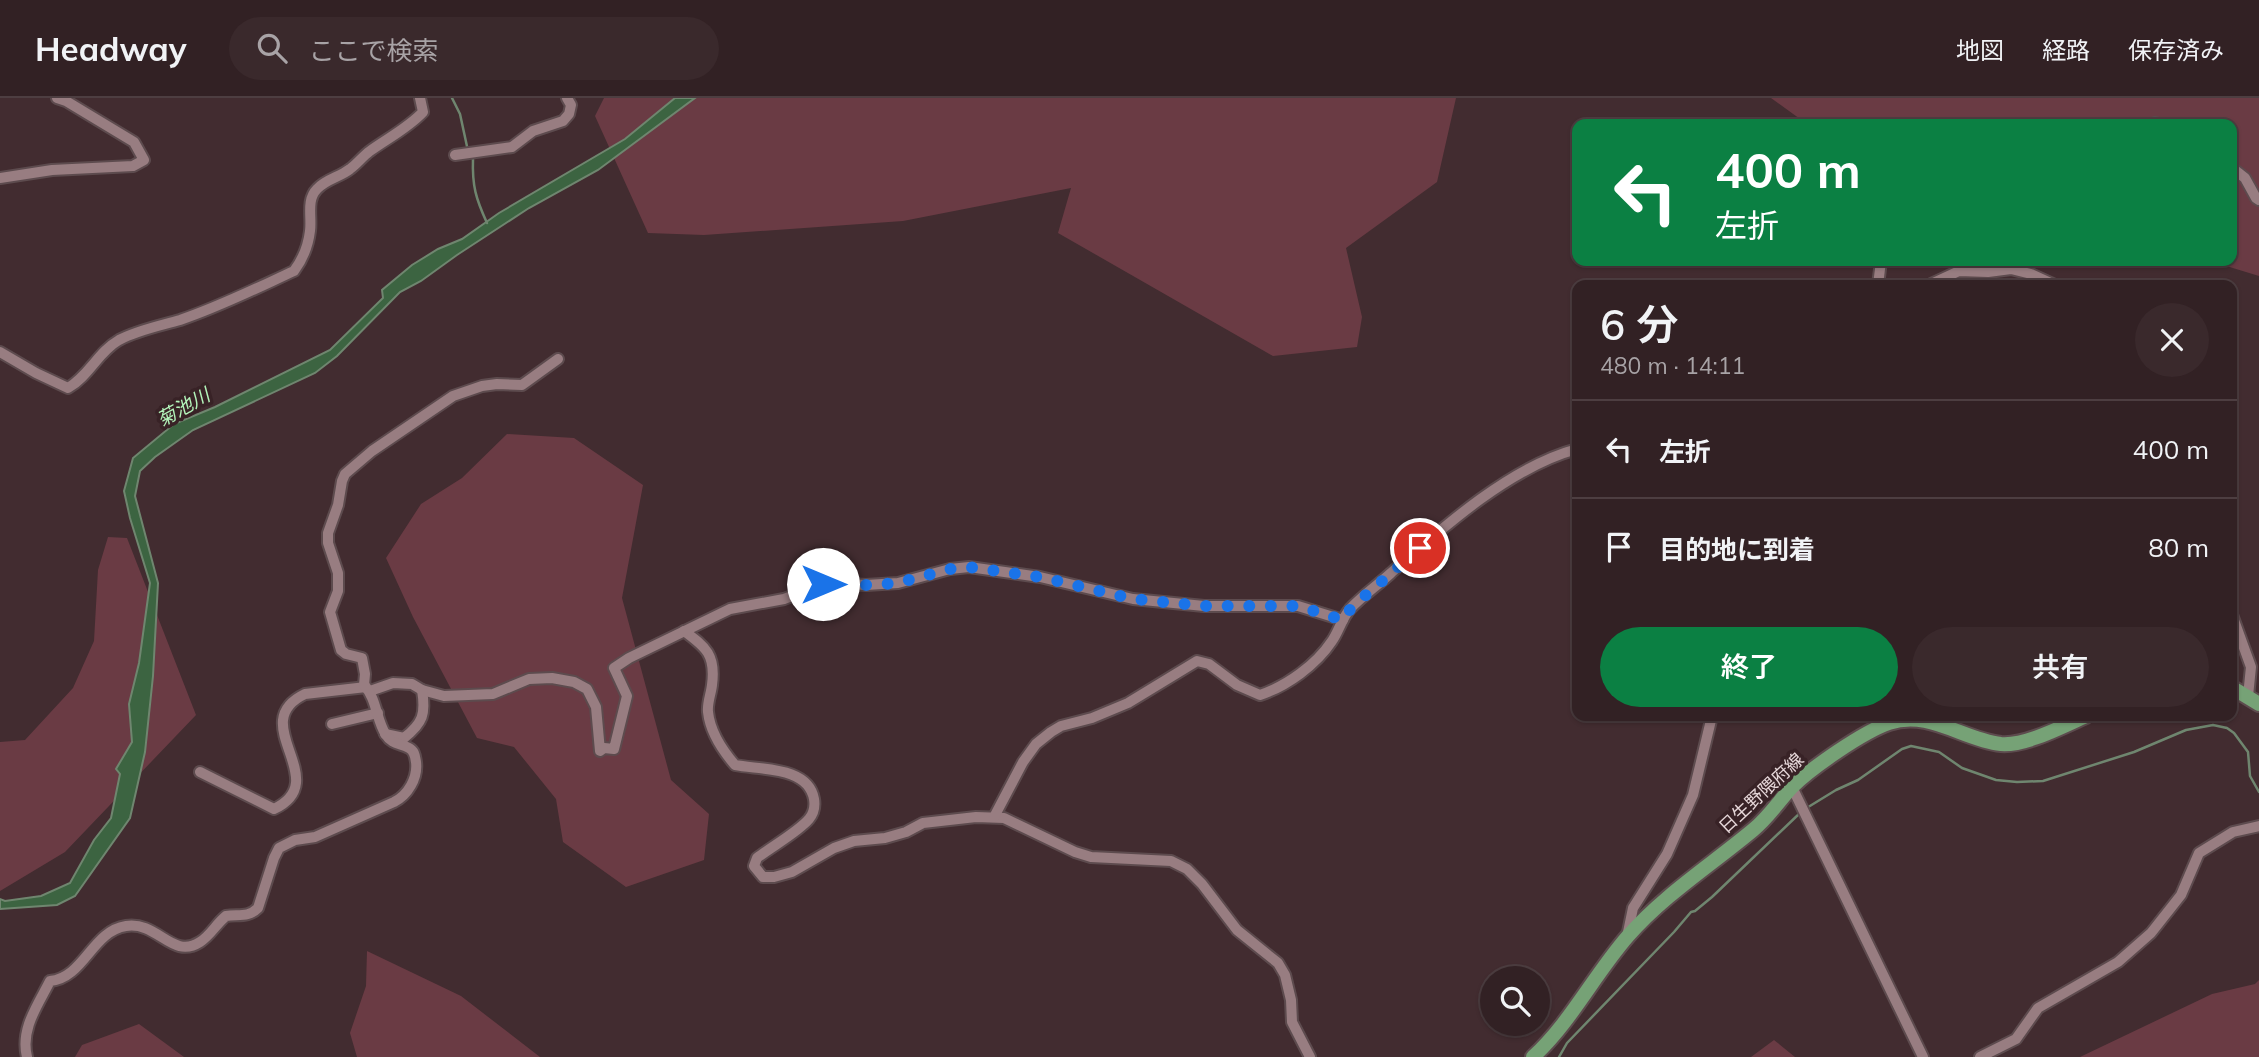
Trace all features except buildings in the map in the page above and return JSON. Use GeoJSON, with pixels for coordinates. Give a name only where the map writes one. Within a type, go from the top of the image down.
{"type":"FeatureCollection","features":[{"type":"Feature","properties":{"kind":"main road"},"geometry":{"type":"LineString","coordinates":[[2237,691],[2253,700]]}},
{"type":"Feature","properties":{"kind":"main road","name":"日生野隈府線"},"geometry":{"type":"LineString","coordinates":[[1533,1057],[1561,1026],[1627,937],[1658,905],[1755,829],[1792,787],[1829,758],[1889,723],[1899,721]]}},
{"type":"Feature","properties":{"kind":"main road","name":"日生野隈府線"},"geometry":{"type":"LineString","coordinates":[[1932,721],[1978,739],[2003,744],[2025,741],[2074,721]]}},
{"type":"Feature","properties":{"kind":"street"},"geometry":{"type":"LineString","coordinates":[[0,178],[52,170],[133,166],[144,160],[134,142],[57,98]]}},
{"type":"Feature","properties":{"kind":"street"},"geometry":{"type":"LineString","coordinates":[[0,352],[68,388],[80,381],[117,341],[138,331],[181,319],[294,271],[307,246],[311,229],[310,204],[314,191],[349,170],[369,152],[414,122],[423,112],[420,98]]}},
{"type":"Feature","properties":{"kind":"street"},"geometry":{"type":"LineString","coordinates":[[456,155],[512,147],[533,131],[563,121],[569,114],[571,105],[567,98]]}},
{"type":"Feature","properties":{"kind":"street"},"geometry":{"type":"LineString","coordinates":[[2237,172],[2245,178],[2259,200]]}},
{"type":"Feature","properties":{"kind":"street"},"geometry":{"type":"LineString","coordinates":[[1940,280],[1959,271],[1988,272],[2011,269],[2044,280]]}},
{"type":"Feature","properties":{"kind":"street"},"geometry":{"type":"LineString","coordinates":[[27,1057],[25,1034],[50,981],[70,973],[111,931],[126,926],[141,926],[154,930],[178,947],[199,943],[216,929],[217,923],[226,916],[253,914],[258,908],[279,848],[287,843],[315,837],[402,798],[414,783],[417,772],[414,753],[409,748],[393,743],[385,734],[368,689],[362,659],[341,650],[330,612],[338,591],[338,573],[328,543],[328,533],[338,505],[341,481],[345,474],[390,439],[453,396],[482,386],[522,385],[558,359]]}},
{"type":"Feature","properties":{"kind":"street"},"geometry":{"type":"LineString","coordinates":[[994,817],[1023,762],[1036,744],[1051,732],[1128,703],[1197,661],[1209,664],[1237,685],[1260,695],[1277,689],[1321,654],[1351,608],[1458,517],[1507,482],[1541,463],[1572,451]]}},
{"type":"Feature","properties":{"kind":"street"},"geometry":{"type":"LineString","coordinates":[[200,772],[274,809],[285,804],[297,785],[283,726],[291,704],[305,694],[368,689],[393,683],[412,684],[422,690],[444,696],[493,694],[528,680],[552,678],[574,682],[587,689],[596,707],[600,751],[604,748],[614,749],[627,696],[614,668],[730,609],[784,599],[823,584],[898,583],[950,569],[969,567],[1040,577],[1133,599],[1204,606],[1298,606],[1343,620]]}},
{"type":"Feature","properties":{"kind":"street"},"geometry":{"type":"LineString","coordinates":[[2237,628],[2251,667],[2253,700]]}},
{"type":"Feature","properties":{"kind":"street"},"geometry":{"type":"LineString","coordinates":[[684,631],[708,649],[713,671],[707,709],[710,722],[720,744],[735,765],[797,776],[806,782],[813,793],[815,805],[810,818],[757,858],[754,866],[763,877],[792,873],[834,848],[855,841],[885,838],[906,832],[923,823],[976,817],[1004,818],[1091,857],[1171,861],[1187,869],[1237,930],[1278,963],[1285,975],[1291,1000],[1292,1022],[1310,1057]]}},
{"type":"Feature","properties":{"kind":"street"},"geometry":{"type":"LineString","coordinates":[[385,734],[404,738],[418,725],[424,714],[422,690]]}},
{"type":"Feature","properties":{"kind":"street"},"geometry":{"type":"LineString","coordinates":[[332,724],[378,713]]}},
{"type":"Feature","properties":{"kind":"street"},"geometry":{"type":"LineString","coordinates":[[1627,937],[1633,908],[1667,854],[1693,795],[1711,721]]}},
{"type":"Feature","properties":{"kind":"street"},"geometry":{"type":"LineString","coordinates":[[1792,787],[1923,1057]]}},
{"type":"Feature","properties":{"kind":"street"},"geometry":{"type":"LineString","coordinates":[[1980,1057],[2016,1039],[2038,1008],[2118,962],[2151,933],[2181,895],[2199,853],[2233,832],[2259,826]]}},
{"type":"Feature","properties":{"kind":"shaded area"},"geometry":{"type":"Polygon","coordinates":[[[604,98],[1456,98],[1437,182],[1346,248],[1362,317],[1357,347],[1273,356],[1058,233],[1071,188],[903,221],[704,235],[648,233],[595,116],[604,98]]]}},
{"type":"Feature","properties":{"kind":"shaded area"},"geometry":{"type":"Polygon","coordinates":[[[675,98],[695,98],[598,170],[529,208],[421,281],[400,292],[337,356],[315,373],[193,430],[140,471],[135,496],[158,583],[153,676],[145,752],[130,818],[75,896],[57,905],[0,909],[0,899],[5,901],[41,896],[70,883],[94,840],[111,818],[120,774],[116,769],[132,742],[129,704],[139,663],[150,583],[124,491],[133,458],[174,424],[215,407],[330,350],[383,298],[382,290],[412,265],[438,249],[462,239],[499,213],[625,139],[675,98]]]}},
{"type":"Feature","properties":{"kind":"shaded area"},"geometry":{"type":"Polygon","coordinates":[[[1771,98],[2259,98],[2259,276],[2226,266],[2237,266],[2237,119],[1800,119],[1771,98]]]}},
{"type":"Feature","properties":{"kind":"shaded area"},"geometry":{"type":"Polygon","coordinates":[[[507,434],[574,438],[643,485],[622,598],[671,780],[709,814],[704,860],[626,887],[563,842],[556,799],[514,747],[477,738],[413,617],[386,558],[421,504],[462,478],[507,434]]]}},
{"type":"Feature","properties":{"kind":"shaded area"},"geometry":{"type":"Polygon","coordinates":[[[108,537],[127,538],[196,715],[65,852],[0,891],[0,742],[25,740],[73,688],[94,641],[98,570],[108,537]]]}},
{"type":"Feature","properties":{"kind":"shaded area"},"geometry":{"type":"Polygon","coordinates":[[[367,951],[461,996],[540,1057],[357,1057],[350,1033],[366,986],[367,951]]]}},
{"type":"Feature","properties":{"kind":"shaded area"},"geometry":{"type":"Polygon","coordinates":[[[2259,980],[2259,1057],[2080,1057],[2212,994],[2255,984],[2259,980]]]}},
{"type":"Feature","properties":{"kind":"shaded area"},"geometry":{"type":"Polygon","coordinates":[[[139,1024],[184,1057],[75,1057],[82,1045],[139,1024]]]}},
{"type":"Feature","properties":{"kind":"shaded area"},"geometry":{"type":"Polygon","coordinates":[[[1774,1040],[1795,1057],[1751,1057],[1774,1040]]]}},
{"type":"Feature","properties":{"kind":"waterway"},"geometry":{"type":"LineString","coordinates":[[452,98],[460,114],[468,151]]}},
{"type":"Feature","properties":{"kind":"waterway"},"geometry":{"type":"LineString","coordinates":[[471,157],[476,192],[487,223]]}},
{"type":"Feature","properties":{"kind":"waterway"},"geometry":{"type":"LineString","coordinates":[[1805,809],[1858,780],[1902,749],[1911,746],[1939,752],[1962,768],[1996,780],[2043,781],[2134,752],[2186,730],[2213,725],[2227,728],[2234,733],[2248,752],[2250,776],[2259,792]]}},
{"type":"Feature","properties":{"kind":"waterway"},"geometry":{"type":"LineString","coordinates":[[1559,1057],[1567,1043],[1691,912],[1712,897],[1800,813]]}},
{"type":"Feature","properties":{"kind":"route"},"geometry":{"type":"LineString","coordinates":[[823,584],[898,583],[950,569],[969,567],[1040,577],[1133,599],[1204,606],[1298,606],[1343,620],[1351,608],[1420,548]]}},
{"type":"Feature","properties":{"kind":"water label","name":"菊池川"},"geometry":{"type":"Point","coordinates":[183,407]}}]}
